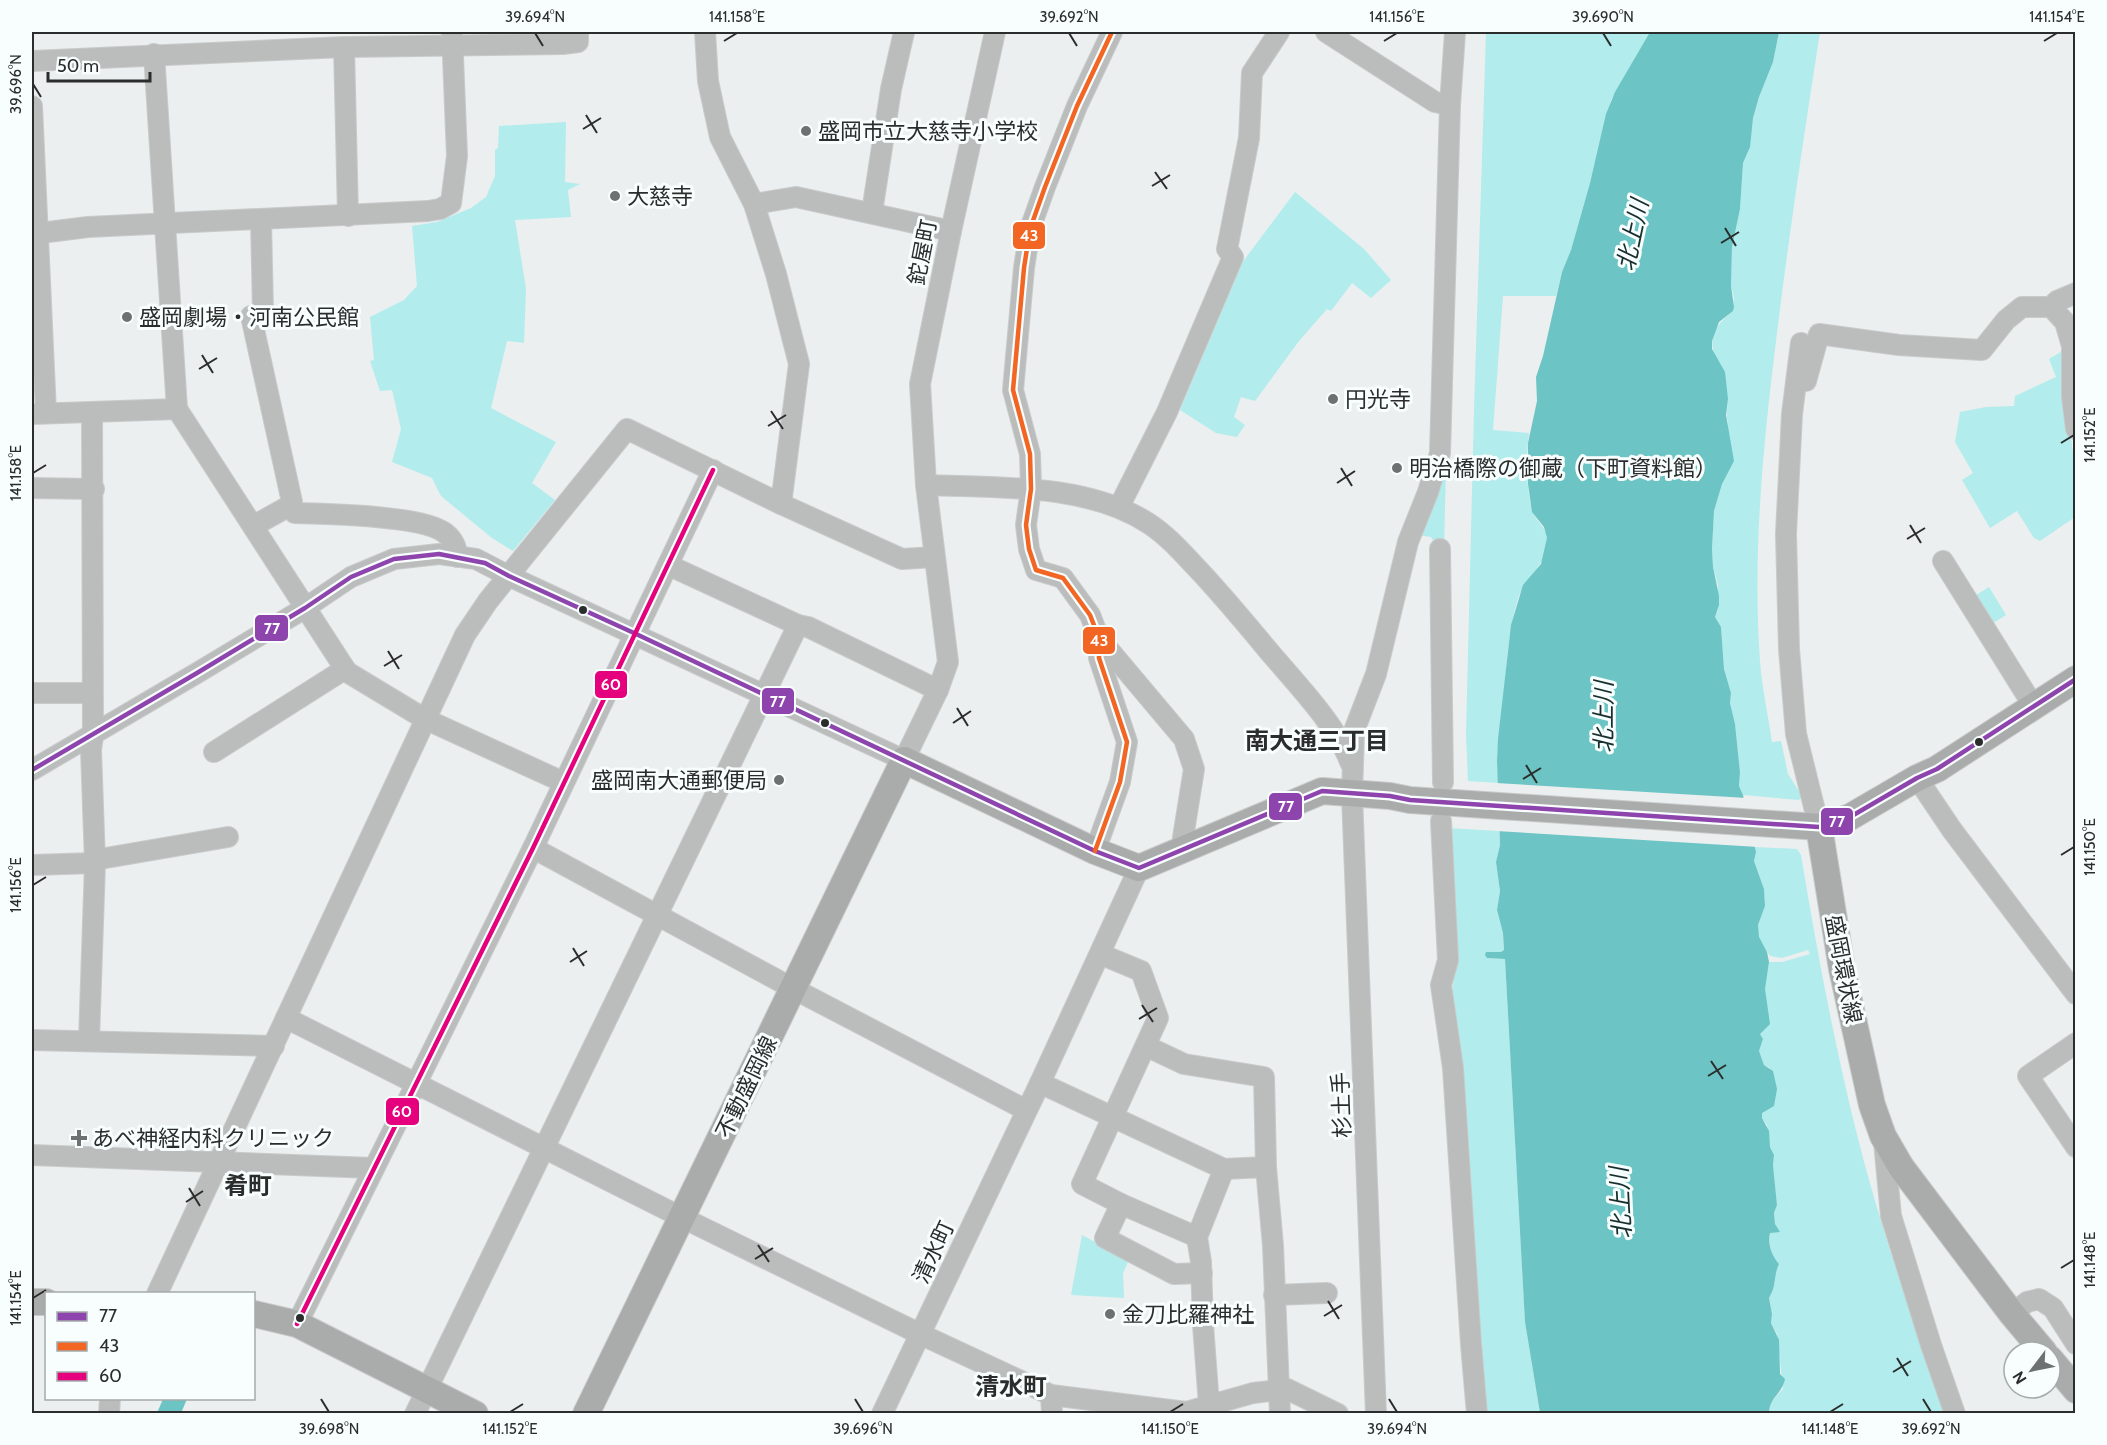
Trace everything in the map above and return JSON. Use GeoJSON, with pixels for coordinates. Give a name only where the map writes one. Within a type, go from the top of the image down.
{"type":"FeatureCollection","features":[{"type":"Feature","properties":{"kind":"main road"},"geometry":{"type":"LineString","coordinates":[[904,760],[1095,851],[1139,868],[1322,790],[1410,800],[1809,826],[1850,818],[1917,778],[1937,769],[2076,679]]}},
{"type":"Feature","properties":{"kind":"main road","name":"不動盛岡線"},"geometry":{"type":"LineString","coordinates":[[586,1413],[904,760]]}},
{"type":"Feature","properties":{"kind":"main road","name":"盛岡環状線"},"geometry":{"type":"LineString","coordinates":[[1809,826],[1872,1105],[1883,1136],[1901,1167],[2034,1340]]}},
{"type":"Feature","properties":{"kind":"main road"},"geometry":{"type":"LineString","coordinates":[[255,1314],[297,1324],[475,1413]]}},
{"type":"Feature","properties":{"kind":"main road"},"geometry":{"type":"LineString","coordinates":[[2062,1373],[2076,1390]]}},
{"type":"Feature","properties":{"kind":"street"},"geometry":{"type":"LineString","coordinates":[[32,61],[339,42],[452,38],[578,42],[578,32]]}},
{"type":"Feature","properties":{"kind":"street"},"geometry":{"type":"LineString","coordinates":[[705,32],[708,81],[720,136],[754,204],[776,274],[799,364],[781,504]]}},
{"type":"Feature","properties":{"kind":"street"},"geometry":{"type":"LineString","coordinates":[[872,212],[891,89],[904,32]]}},
{"type":"Feature","properties":{"kind":"street","name":"鉈屋町"},"geometry":{"type":"LineString","coordinates":[[904,760],[938,690],[948,662],[926,485],[920,384],[995,32]]}},
{"type":"Feature","properties":{"kind":"street"},"geometry":{"type":"LineString","coordinates":[[1112,32],[1077,106],[1030,229],[1023,268],[1012,390],[1030,454],[1031,489],[1026,525],[1029,549],[1036,570],[1063,578],[1090,615],[1099,638],[1184,739],[1194,769],[1181,850]]}},
{"type":"Feature","properties":{"kind":"street"},"geometry":{"type":"LineString","coordinates":[[1119,507],[1167,412],[1233,257],[1227,249],[1249,138],[1252,73],[1279,32]]}},
{"type":"Feature","properties":{"kind":"street"},"geometry":{"type":"LineString","coordinates":[[1326,32],[1435,102],[1450,105]]}},
{"type":"Feature","properties":{"kind":"street","name":"杉土手"},"geometry":{"type":"LineString","coordinates":[[1376,1413],[1352,795],[1354,731],[1376,674],[1408,542],[1428,492],[1440,453],[1450,105],[1455,32]]}},
{"type":"Feature","properties":{"kind":"street"},"geometry":{"type":"LineString","coordinates":[[35,233],[88,227],[348,216],[440,209],[451,203],[457,156],[452,38]]}},
{"type":"Feature","properties":{"kind":"street"},"geometry":{"type":"LineString","coordinates":[[339,42],[348,216]]}},
{"type":"Feature","properties":{"kind":"street"},"geometry":{"type":"LineString","coordinates":[[154,54],[177,409],[345,669],[425,720],[563,782]]}},
{"type":"Feature","properties":{"kind":"street"},"geometry":{"type":"LineString","coordinates":[[32,106],[39,414],[177,409]]}},
{"type":"Feature","properties":{"kind":"street"},"geometry":{"type":"LineString","coordinates":[[754,204],[796,197],[951,231]]}},
{"type":"Feature","properties":{"kind":"street"},"geometry":{"type":"LineString","coordinates":[[261,220],[263,312],[251,316],[294,513],[395,520],[427,525],[444,532],[455,543],[458,557]]}},
{"type":"Feature","properties":{"kind":"street"},"geometry":{"type":"LineString","coordinates":[[1793,406],[1805,384],[1819,334],[1899,345],[1982,350],[2006,320],[2022,307],[2051,307],[2057,301],[2076,293]]}},
{"type":"Feature","properties":{"kind":"street"},"geometry":{"type":"LineString","coordinates":[[2051,307],[2065,322],[2072,346],[2072,396],[2076,429]]}},
{"type":"Feature","properties":{"kind":"street"},"geometry":{"type":"LineString","coordinates":[[1801,343],[1793,406],[1786,534],[1789,649],[1796,734],[1809,826]]}},
{"type":"Feature","properties":{"kind":"street"},"geometry":{"type":"LineString","coordinates":[[89,1041],[94,861],[91,750],[93,735],[92,412]]}},
{"type":"Feature","properties":{"kind":"street"},"geometry":{"type":"LineString","coordinates":[[157,1292],[465,635],[488,601],[627,429],[902,560],[934,557]]}},
{"type":"Feature","properties":{"kind":"street"},"geometry":{"type":"LineString","coordinates":[[297,1324],[532,848],[713,470]]}},
{"type":"Feature","properties":{"kind":"street"},"geometry":{"type":"LineString","coordinates":[[926,485],[1031,489],[1072,495],[1119,507],[1149,523],[1171,541],[1238,615],[1344,746],[1352,768]]}},
{"type":"Feature","properties":{"kind":"street"},"geometry":{"type":"LineString","coordinates":[[32,488],[93,489]]}},
{"type":"Feature","properties":{"kind":"street"},"geometry":{"type":"LineString","coordinates":[[253,526],[291,505]]}},
{"type":"Feature","properties":{"kind":"street"},"geometry":{"type":"LineString","coordinates":[[1440,549],[1443,782]]}},
{"type":"Feature","properties":{"kind":"street"},"geometry":{"type":"LineString","coordinates":[[32,770],[305,608],[351,577],[394,559],[440,554],[485,563],[904,760]]}},
{"type":"Feature","properties":{"kind":"street"},"geometry":{"type":"LineString","coordinates":[[1943,561],[2034,706]]}},
{"type":"Feature","properties":{"kind":"street"},"geometry":{"type":"LineString","coordinates":[[668,565],[798,625],[808,627],[938,690]]}},
{"type":"Feature","properties":{"kind":"street"},"geometry":{"type":"LineString","coordinates":[[415,1413],[798,625]]}},
{"type":"Feature","properties":{"kind":"street"},"geometry":{"type":"LineString","coordinates":[[1095,851],[1120,782],[1127,742],[1099,658],[1099,638]]}},
{"type":"Feature","properties":{"kind":"street"},"geometry":{"type":"LineString","coordinates":[[214,752],[345,669]]}},
{"type":"Feature","properties":{"kind":"street"},"geometry":{"type":"LineString","coordinates":[[32,693],[92,693]]}},
{"type":"Feature","properties":{"kind":"street"},"geometry":{"type":"LineString","coordinates":[[1335,734],[1347,731],[1359,718]]}},
{"type":"Feature","properties":{"kind":"street"},"geometry":{"type":"LineString","coordinates":[[1917,778],[1952,830],[2076,994]]}},
{"type":"Feature","properties":{"kind":"street"},"geometry":{"type":"LineString","coordinates":[[1441,822],[1448,960],[1441,986],[1453,1068],[1471,1344],[1478,1413]]}},
{"type":"Feature","properties":{"kind":"street"},"geometry":{"type":"LineString","coordinates":[[32,865],[94,861],[228,837]]}},
{"type":"Feature","properties":{"kind":"street"},"geometry":{"type":"LineString","coordinates":[[532,848],[794,989],[1026,1110]]}},
{"type":"Feature","properties":{"kind":"street","name":"清水町"},"geometry":{"type":"LineString","coordinates":[[882,1413],[1040,1083],[1139,868]]}},
{"type":"Feature","properties":{"kind":"street"},"geometry":{"type":"LineString","coordinates":[[1100,954],[1142,971],[1158,1018],[1082,1184],[1121,1204],[1197,1237]]}},
{"type":"Feature","properties":{"kind":"street"},"geometry":{"type":"LineString","coordinates":[[286,1018],[681,1217],[920,1334],[1051,1404],[1186,1412],[1253,1393],[1287,1389],[1338,1413]]}},
{"type":"Feature","properties":{"kind":"street"},"geometry":{"type":"LineString","coordinates":[[32,1040],[274,1046]]}},
{"type":"Feature","properties":{"kind":"street"},"geometry":{"type":"LineString","coordinates":[[2076,1043],[2028,1076],[2076,1147]]}},
{"type":"Feature","properties":{"kind":"street"},"geometry":{"type":"LineString","coordinates":[[1146,1046],[1184,1064],[1264,1077],[1266,1167],[1273,1246],[1277,1390],[1280,1413]]}},
{"type":"Feature","properties":{"kind":"street"},"geometry":{"type":"LineString","coordinates":[[1040,1083],[1224,1169],[1266,1167]]}},
{"type":"Feature","properties":{"kind":"street"},"geometry":{"type":"LineString","coordinates":[[1883,1136],[1891,1216],[1931,1345],[1955,1413]]}},
{"type":"Feature","properties":{"kind":"street"},"geometry":{"type":"LineString","coordinates":[[32,1155],[373,1168]]}},
{"type":"Feature","properties":{"kind":"street"},"geometry":{"type":"LineString","coordinates":[[1209,1405],[1202,1273],[1197,1237],[1224,1169]]}},
{"type":"Feature","properties":{"kind":"street"},"geometry":{"type":"LineString","coordinates":[[1121,1204],[1105,1238],[1174,1274],[1202,1273]]}},
{"type":"Feature","properties":{"kind":"street"},"geometry":{"type":"LineString","coordinates":[[1274,1295],[1327,1293]]}},
{"type":"Feature","properties":{"kind":"street"},"geometry":{"type":"LineString","coordinates":[[2012,1314],[2027,1302],[2039,1299],[2053,1308],[2076,1344]]}},
{"type":"Feature","properties":{"kind":"shaded area"},"geometry":{"type":"Polygon","coordinates":[[[1486,32],[1650,32],[1611,100],[1590,183],[1556,296],[1503,296],[1493,430],[1529,433],[1527,472],[1530,501],[1533,514],[1545,530],[1547,547],[1541,562],[1521,590],[1511,625],[1497,756],[1499,783],[1468,781],[1466,734],[1486,32]]]}},
{"type":"Feature","properties":{"kind":"shaded area"},"geometry":{"type":"Polygon","coordinates":[[[1779,32],[1820,32],[1778,325],[1764,451],[1758,535],[1758,619],[1764,691],[1772,742],[1781,741],[1788,774],[1802,796],[1799,800],[1743,795],[1739,786],[1740,772],[1735,724],[1730,703],[1731,693],[1724,669],[1721,627],[1715,617],[1718,610],[1718,585],[1713,567],[1712,549],[1714,511],[1722,484],[1728,402],[1712,344],[1717,327],[1733,311],[1732,247],[1740,209],[1743,163],[1748,152],[1753,118],[1773,62],[1779,32]]]}},
{"type":"Feature","properties":{"kind":"shaded area"},"geometry":{"type":"Polygon","coordinates":[[[566,122],[565,182],[580,184],[568,190],[571,217],[515,220],[526,289],[524,343],[507,341],[491,408],[556,442],[532,483],[555,500],[513,551],[492,538],[441,496],[432,478],[392,462],[401,429],[392,390],[380,391],[370,361],[374,360],[370,317],[404,300],[417,286],[412,226],[437,222],[471,208],[486,197],[495,176],[495,150],[498,148],[499,126],[566,122]]]}},
{"type":"Feature","properties":{"kind":"shaded area"},"geometry":{"type":"Polygon","coordinates":[[[1295,192],[1364,249],[1391,280],[1371,298],[1352,283],[1331,311],[1327,309],[1299,341],[1255,401],[1241,397],[1234,417],[1245,425],[1237,437],[1216,433],[1180,410],[1242,263],[1295,192]]]}},
{"type":"Feature","properties":{"kind":"shaded area"},"geometry":{"type":"Polygon","coordinates":[[[2067,348],[2065,386],[2075,471],[2075,517],[2040,541],[2034,538],[2017,511],[1990,528],[1962,480],[1973,473],[1955,442],[1960,412],[1986,407],[2014,406],[2015,396],[2056,377],[2049,359],[2067,348]]]}},
{"type":"Feature","properties":{"kind":"shaded area"},"geometry":{"type":"Polygon","coordinates":[[[1442,467],[1446,467],[1444,549],[1438,549],[1431,537],[1417,535],[1442,467]]]}},
{"type":"Feature","properties":{"kind":"shaded area"},"geometry":{"type":"Polygon","coordinates":[[[1989,587],[2006,615],[1993,623],[1976,595],[1989,587]]]}},
{"type":"Feature","properties":{"kind":"shaded area"},"geometry":{"type":"Polygon","coordinates":[[[1447,828],[1499,831],[1500,845],[1496,862],[1500,891],[1497,910],[1503,933],[1504,950],[1486,952],[1487,958],[1505,959],[1525,1322],[1540,1413],[1484,1413],[1451,1011],[1455,960],[1447,828]]]}},
{"type":"Feature","properties":{"kind":"shaded area"},"geometry":{"type":"Polygon","coordinates":[[[1755,847],[1797,849],[1801,855],[1832,1025],[1864,1163],[1897,1272],[1946,1413],[1769,1413],[1771,1402],[1783,1389],[1777,1334],[1771,1323],[1769,1298],[1779,1264],[1771,1249],[1769,1237],[1770,1233],[1779,1231],[1775,1224],[1774,1213],[1777,1205],[1774,1155],[1770,1147],[1767,1125],[1762,1118],[1770,1068],[1764,1065],[1759,1051],[1763,1039],[1760,1034],[1765,1023],[1765,986],[1769,962],[1782,962],[1810,954],[1808,950],[1782,958],[1770,956],[1758,937],[1758,925],[1765,906],[1764,889],[1754,861],[1755,847]]]}},
{"type":"Feature","properties":{"kind":"shaded area"},"geometry":{"type":"Polygon","coordinates":[[[1082,1235],[1129,1260],[1123,1273],[1124,1298],[1071,1295],[1082,1235]]]}},
{"type":"Feature","properties":{"kind":"water","name":"北上川"},"geometry":{"type":"Polygon","coordinates":[[[1650,32],[1779,32],[1773,62],[1753,118],[1750,147],[1743,163],[1740,209],[1732,247],[1731,286],[1734,307],[1733,311],[1719,322],[1712,341],[1712,349],[1725,372],[1728,399],[1726,415],[1734,461],[1722,484],[1714,511],[1713,567],[1719,596],[1715,617],[1721,627],[1724,669],[1731,693],[1730,703],[1735,724],[1740,772],[1739,786],[1756,852],[1754,861],[1764,889],[1765,906],[1758,925],[1759,937],[1767,952],[1769,962],[1765,989],[1770,1024],[1760,1034],[1763,1039],[1759,1051],[1764,1065],[1773,1071],[1777,1089],[1774,1106],[1762,1113],[1762,1118],[1769,1131],[1770,1147],[1774,1155],[1777,1205],[1774,1213],[1775,1224],[1780,1232],[1770,1233],[1769,1237],[1771,1249],[1779,1264],[1769,1298],[1771,1323],[1779,1340],[1780,1374],[1785,1379],[1771,1403],[1769,1413],[1540,1413],[1525,1322],[1505,959],[1487,958],[1485,955],[1486,952],[1504,950],[1503,933],[1497,910],[1500,891],[1496,862],[1500,845],[1497,761],[1511,625],[1523,585],[1541,564],[1547,538],[1544,527],[1532,512],[1528,484],[1528,443],[1537,401],[1536,377],[1562,272],[1571,250],[1590,183],[1606,114],[1615,92],[1650,32]]]}},
{"type":"Feature","properties":{"kind":"water"},"geometry":{"type":"Polygon","coordinates":[[[162,1400],[187,1400],[181,1413],[157,1413],[162,1400]]]}},
{"type":"Feature","properties":{"kind":"pier"},"geometry":{"type":"Polygon","coordinates":[[[1496,783],[1747,798],[1758,847],[1496,831],[1496,783]]]}},
{"type":"Feature","properties":{"kind":"transit line","name":"43"},"geometry":{"type":"LineString","coordinates":[[1095,851],[1120,782],[1127,742],[1099,658],[1099,638],[1090,615],[1063,578],[1036,570],[1029,549],[1026,525],[1031,489],[1030,454],[1013,390],[1024,268],[1030,229],[1077,106],[1112,32]]}},
{"type":"Feature","properties":{"kind":"transit line","name":"60"},"geometry":{"type":"LineString","coordinates":[[297,1324],[533,848],[713,470]]}},
{"type":"Feature","properties":{"kind":"transit line","name":"77"},"geometry":{"type":"LineString","coordinates":[[32,770],[305,608],[351,577],[394,559],[439,554],[485,563],[1095,851],[1139,868],[1322,791],[1390,796],[1410,800],[1819,827],[1850,817],[1937,769],[2076,679]]}},
{"type":"Feature","properties":{"kind":"place","name":"盛岡市立大慈寺小学校"},"geometry":{"type":"Point","coordinates":[806,131]}},
{"type":"Feature","properties":{"kind":"place","name":"大慈寺"},"geometry":{"type":"Point","coordinates":[615,196]}},
{"type":"Feature","properties":{"kind":"place","name":"盛岡劇場・河南公民館"},"geometry":{"type":"Point","coordinates":[127,317]}},
{"type":"Feature","properties":{"kind":"place","name":"円光寺"},"geometry":{"type":"Point","coordinates":[1333,399]}},
{"type":"Feature","properties":{"kind":"place","name":"明治橋際の御蔵（下町資料館）"},"geometry":{"type":"Point","coordinates":[1397,468]}},
{"type":"Feature","properties":{"kind":"place","name":"盛岡南大通郵便局"},"geometry":{"type":"Point","coordinates":[779,780]}},
{"type":"Feature","properties":{"kind":"place","name":"あべ神経内科クリニック"},"geometry":{"type":"Point","coordinates":[79,1138]}},
{"type":"Feature","properties":{"kind":"place","name":"金刀比羅神社"},"geometry":{"type":"Point","coordinates":[1110,1314]}},
{"type":"Feature","properties":{"kind":"district","name":"南大通三丁目"},"geometry":{"type":"Point","coordinates":[1317,741]}},
{"type":"Feature","properties":{"kind":"district","name":"肴町"},"geometry":{"type":"Point","coordinates":[248,1186]}},
{"type":"Feature","properties":{"kind":"district","name":"清水町"},"geometry":{"type":"Point","coordinates":[1011,1387]}}]}
